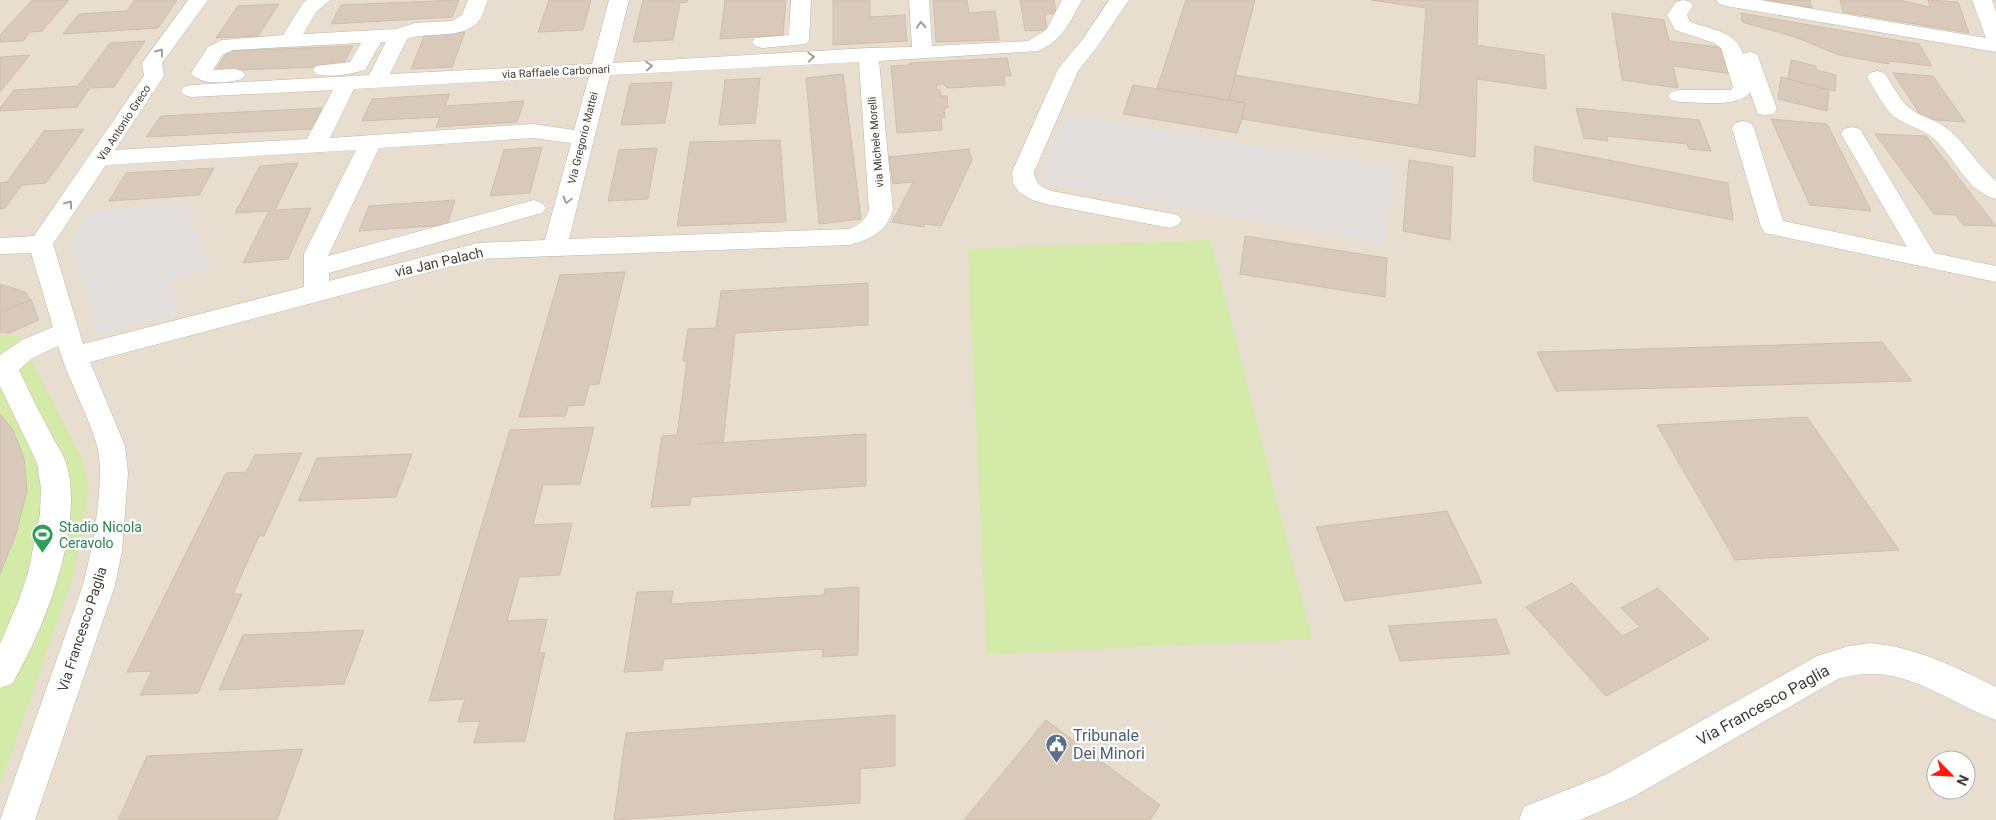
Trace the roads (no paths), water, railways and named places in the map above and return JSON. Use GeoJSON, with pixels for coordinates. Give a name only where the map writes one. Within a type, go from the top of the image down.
{"type":"FeatureCollection","features":[{"type":"Feature","properties":{"kind":"street","name":"Via Antonio Greco"},"geometry":{"type":"LineString","coordinates":[[41,244],[101,158],[154,76],[152,63],[198,0]]}},
{"type":"Feature","properties":{"kind":"street"},"geometry":{"type":"LineString","coordinates":[[290,40],[310,7],[320,0]]}},
{"type":"Feature","properties":{"kind":"street"},"geometry":{"type":"LineString","coordinates":[[374,37],[360,64],[350,68],[211,76],[201,73],[215,51],[228,44],[374,37],[399,35],[415,29],[453,27],[464,24],[471,18],[478,0]]}},
{"type":"Feature","properties":{"kind":"street","name":"Via Gregorio Mattei"},"geometry":{"type":"LineString","coordinates":[[554,247],[619,0]]}},
{"type":"Feature","properties":{"kind":"street"},"geometry":{"type":"LineString","coordinates":[[704,63],[706,46],[799,40],[801,0]]}},
{"type":"Feature","properties":{"kind":"street"},"geometry":{"type":"LineString","coordinates":[[919,0],[922,51]]}},
{"type":"Feature","properties":{"kind":"street","name":"via Raffaele Carbonari"},"geometry":{"type":"LineString","coordinates":[[191,91],[1032,46],[1041,44],[1053,35],[1072,0]]}},
{"type":"Feature","properties":{"kind":"street"},"geometry":{"type":"LineString","coordinates":[[1119,0],[1090,43],[1068,70],[1023,172],[1023,179],[1026,186],[1032,192],[1050,198],[1170,220]]}},
{"type":"Feature","properties":{"kind":"street"},"geometry":{"type":"LineString","coordinates":[[1726,0],[1832,9],[1996,46]]}},
{"type":"Feature","properties":{"kind":"street"},"geometry":{"type":"LineString","coordinates":[[1982,0],[1996,38]]}},
{"type":"Feature","properties":{"kind":"street"},"geometry":{"type":"LineString","coordinates":[[1679,2],[1677,15],[1682,26],[1721,39],[1730,45],[1742,87],[1739,94],[1734,96],[1679,96]]}},
{"type":"Feature","properties":{"kind":"street"},"geometry":{"type":"LineString","coordinates":[[1679,2],[1691,12],[1741,30],[1766,109]]}},
{"type":"Feature","properties":{"kind":"street"},"geometry":{"type":"LineString","coordinates":[[376,82],[399,35]]}},
{"type":"Feature","properties":{"kind":"street","name":"via Michele Morelli"},"geometry":{"type":"LineString","coordinates":[[868,54],[881,210],[879,218],[872,228]]}},
{"type":"Feature","properties":{"kind":"street"},"geometry":{"type":"LineString","coordinates":[[1877,77],[1897,108],[1906,116],[1942,135],[1978,178],[1996,192]]}},
{"type":"Feature","properties":{"kind":"street"},"geometry":{"type":"LineString","coordinates":[[318,140],[346,84]]}},
{"type":"Feature","properties":{"kind":"street"},"geometry":{"type":"LineString","coordinates":[[1743,128],[1773,227],[1996,274]]}},
{"type":"Feature","properties":{"kind":"street"},"geometry":{"type":"LineString","coordinates":[[145,143],[318,140],[371,142],[533,131],[583,138]]}},
{"type":"Feature","properties":{"kind":"street"},"geometry":{"type":"LineString","coordinates":[[1852,134],[1926,259]]}},
{"type":"Feature","properties":{"kind":"street"},"geometry":{"type":"LineString","coordinates":[[101,158],[318,140]]}},
{"type":"Feature","properties":{"kind":"street"},"geometry":{"type":"LineString","coordinates":[[371,142],[316,254],[317,280],[534,208]]}},
{"type":"Feature","properties":{"kind":"street","name":"via Jan Palach"},"geometry":{"type":"LineString","coordinates":[[0,673],[12,656],[26,625],[44,569],[56,507],[53,466],[6,370],[6,365],[14,356],[22,351],[70,344],[317,280],[478,251],[850,236],[862,234],[872,228]]}},
{"type":"Feature","properties":{"kind":"street"},"geometry":{"type":"LineString","coordinates":[[0,246],[41,244]]}},
{"type":"Feature","properties":{"kind":"street","name":"Via Francesco Paglia"},"geometry":{"type":"LineString","coordinates":[[17,820],[99,585],[107,551],[114,473],[111,446],[70,344],[41,244]]}},
{"type":"Feature","properties":{"kind":"street","name":"Via Francesco Paglia"},"geometry":{"type":"LineString","coordinates":[[1537,820],[1619,786],[1829,667],[1847,661],[1870,658],[1922,670],[1947,679],[1996,704]]}},
{"type":"Feature","properties":{"kind":"place","name":"Stadio Nicola Ceravolo"},"geometry":{"type":"Point","coordinates":[43,554]}},
{"type":"Feature","properties":{"kind":"place","name":"Tribunale Dei Minori"},"geometry":{"type":"Point","coordinates":[1057,763]}}]}
